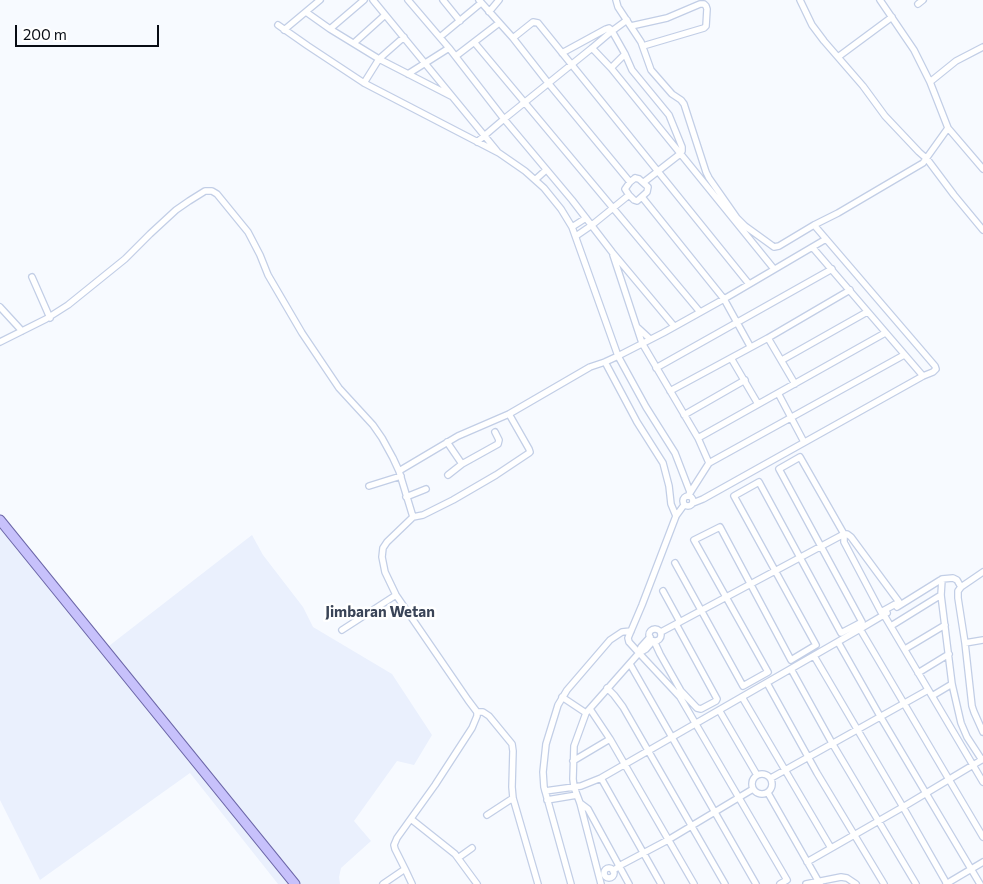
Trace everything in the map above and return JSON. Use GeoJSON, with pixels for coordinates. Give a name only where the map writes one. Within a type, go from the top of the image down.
{"type":"FeatureCollection","features":[{"type":"Feature","properties":{"kind":"main road"},"geometry":{"type":"LineString","coordinates":[[0,520],[295,884]]}},
{"type":"Feature","properties":{"kind":"street"},"geometry":{"type":"LineString","coordinates":[[284,30],[320,0]]}},
{"type":"Feature","properties":{"kind":"street"},"geometry":{"type":"LineString","coordinates":[[330,29],[364,0]]}},
{"type":"Feature","properties":{"kind":"street"},"geometry":{"type":"LineString","coordinates":[[373,0],[499,154]]}},
{"type":"Feature","properties":{"kind":"street"},"geometry":{"type":"LineString","coordinates":[[408,0],[456,56],[504,119],[674,326]]}},
{"type":"Feature","properties":{"kind":"street"},"geometry":{"type":"LineString","coordinates":[[442,0],[460,21]]}},
{"type":"Feature","properties":{"kind":"street"},"geometry":{"type":"LineString","coordinates":[[489,12],[500,0]]}},
{"type":"Feature","properties":{"kind":"street"},"geometry":{"type":"LineString","coordinates":[[616,0],[618,7],[643,46],[653,73],[684,104],[709,178],[737,218],[774,247],[838,213],[918,166],[927,159],[948,128]]}},
{"type":"Feature","properties":{"kind":"street"},"geometry":{"type":"LineString","coordinates":[[800,0],[812,25],[863,86],[885,116],[927,159],[983,230]]}},
{"type":"Feature","properties":{"kind":"street"},"geometry":{"type":"LineString","coordinates":[[880,0],[914,50],[930,82],[948,128],[983,169]]}},
{"type":"Feature","properties":{"kind":"street"},"geometry":{"type":"LineString","coordinates":[[440,37],[480,2],[513,38],[630,182]]}},
{"type":"Feature","properties":{"kind":"street"},"geometry":{"type":"LineString","coordinates":[[631,26],[667,18],[700,4],[706,6],[706,26],[704,28],[643,46]]}},
{"type":"Feature","properties":{"kind":"street"},"geometry":{"type":"LineString","coordinates":[[306,12],[379,59],[452,97]]}},
{"type":"Feature","properties":{"kind":"street"},"geometry":{"type":"LineString","coordinates":[[354,43],[386,15]]}},
{"type":"Feature","properties":{"kind":"street"},"geometry":{"type":"LineString","coordinates":[[838,57],[892,17]]}},
{"type":"Feature","properties":{"kind":"street"},"geometry":{"type":"LineString","coordinates":[[477,142],[627,20]]}},
{"type":"Feature","properties":{"kind":"street"},"geometry":{"type":"LineString","coordinates":[[456,56],[499,23]]}},
{"type":"Feature","properties":{"kind":"street"},"geometry":{"type":"LineString","coordinates":[[513,38],[531,24],[538,23],[750,284]]}},
{"type":"Feature","properties":{"kind":"street"},"geometry":{"type":"LineString","coordinates":[[278,25],[364,83],[499,154],[536,179],[550,193],[576,236],[618,356],[646,407],[675,453],[692,498],[692,503]]}},
{"type":"Feature","properties":{"kind":"street"},"geometry":{"type":"LineString","coordinates":[[562,53],[607,28],[612,31],[632,70],[671,120],[682,147],[680,154],[644,182]]}},
{"type":"Feature","properties":{"kind":"street"},"geometry":{"type":"LineString","coordinates":[[364,83],[379,59],[404,37]]}},
{"type":"Feature","properties":{"kind":"street"},"geometry":{"type":"LineString","coordinates":[[474,42],[700,312]]}},
{"type":"Feature","properties":{"kind":"street"},"geometry":{"type":"LineString","coordinates":[[930,82],[956,61],[983,47]]}},
{"type":"Feature","properties":{"kind":"street"},"geometry":{"type":"LineString","coordinates":[[408,74],[449,48]]}},
{"type":"Feature","properties":{"kind":"street"},"geometry":{"type":"LineString","coordinates":[[592,48],[611,68],[774,269]]}},
{"type":"Feature","properties":{"kind":"street"},"geometry":{"type":"LineString","coordinates":[[611,68],[625,54]]}},
{"type":"Feature","properties":{"kind":"street"},"geometry":{"type":"LineString","coordinates":[[536,179],[546,170]]}},
{"type":"Feature","properties":{"kind":"street"},"geometry":{"type":"LineString","coordinates":[[638,178],[644,182],[648,189],[636,201],[629,196],[625,189],[630,182],[638,178]]}},
{"type":"Feature","properties":{"kind":"street"},"geometry":{"type":"LineString","coordinates":[[0,342],[50,318],[68,306],[108,274],[176,210],[196,196],[206,191],[214,191],[248,232],[268,275],[302,333],[339,388],[373,425],[382,438],[400,474],[412,517]]}},
{"type":"Feature","properties":{"kind":"street"},"geometry":{"type":"LineString","coordinates":[[576,236],[629,196]]}},
{"type":"Feature","properties":{"kind":"street"},"geometry":{"type":"LineString","coordinates":[[642,197],[724,299],[750,346]]}},
{"type":"Feature","properties":{"kind":"street"},"geometry":{"type":"LineString","coordinates":[[561,209],[572,200]]}},
{"type":"Feature","properties":{"kind":"street"},"geometry":{"type":"LineString","coordinates":[[572,227],[586,218]]}},
{"type":"Feature","properties":{"kind":"street"},"geometry":{"type":"LineString","coordinates":[[684,505],[688,506],[703,500],[934,371],[936,368],[814,225]]}},
{"type":"Feature","properties":{"kind":"street"},"geometry":{"type":"LineString","coordinates":[[369,486],[400,474],[458,436],[508,414],[594,364],[618,356],[650,339],[826,240]]}},
{"type":"Feature","properties":{"kind":"street"},"geometry":{"type":"LineString","coordinates":[[813,248],[923,376]]}},
{"type":"Feature","properties":{"kind":"street"},"geometry":{"type":"LineString","coordinates":[[612,252],[642,343],[698,438],[709,463]]}},
{"type":"Feature","properties":{"kind":"street"},"geometry":{"type":"LineString","coordinates":[[656,368],[832,269]]}},
{"type":"Feature","properties":{"kind":"street"},"geometry":{"type":"LineString","coordinates":[[32,277],[50,318]]}},
{"type":"Feature","properties":{"kind":"street"},"geometry":{"type":"LineString","coordinates":[[670,391],[732,358],[750,346],[768,338],[850,290]]}},
{"type":"Feature","properties":{"kind":"street"},"geometry":{"type":"LineString","coordinates":[[0,307],[22,332]]}},
{"type":"Feature","properties":{"kind":"street"},"geometry":{"type":"LineString","coordinates":[[782,360],[867,312]]}},
{"type":"Feature","properties":{"kind":"street"},"geometry":{"type":"LineString","coordinates":[[636,326],[650,339]]}},
{"type":"Feature","properties":{"kind":"street"},"geometry":{"type":"LineString","coordinates":[[698,438],[885,333]]}},
{"type":"Feature","properties":{"kind":"street"},"geometry":{"type":"LineString","coordinates":[[768,338],[795,384]]}},
{"type":"Feature","properties":{"kind":"street"},"geometry":{"type":"LineString","coordinates":[[780,884],[788,882],[696,724],[676,692],[628,641],[628,638],[676,516],[684,505],[684,497],[689,494],[709,463],[904,355]]}},
{"type":"Feature","properties":{"kind":"street"},"geometry":{"type":"LineString","coordinates":[[732,358],[758,404]]}},
{"type":"Feature","properties":{"kind":"street"},"geometry":{"type":"LineString","coordinates":[[603,362],[663,463],[671,504],[676,516]]}},
{"type":"Feature","properties":{"kind":"street"},"geometry":{"type":"LineString","coordinates":[[684,415],[745,380]]}},
{"type":"Feature","properties":{"kind":"street"},"geometry":{"type":"LineString","coordinates":[[778,393],[804,442]]}},
{"type":"Feature","properties":{"kind":"street"},"geometry":{"type":"LineString","coordinates":[[412,884],[394,846],[396,838],[436,785],[478,716],[396,595],[385,572],[382,550],[386,542],[412,517],[419,517],[453,500],[529,453],[530,451],[508,414]]}},
{"type":"Feature","properties":{"kind":"street"},"geometry":{"type":"LineString","coordinates":[[448,475],[462,464],[498,444],[499,440],[494,432]]}},
{"type":"Feature","properties":{"kind":"street"},"geometry":{"type":"LineString","coordinates":[[448,442],[462,464]]}},
{"type":"Feature","properties":{"kind":"street"},"geometry":{"type":"LineString","coordinates":[[661,632],[701,611],[727,597],[750,584],[775,571],[800,558],[821,547],[844,534],[851,537],[898,602],[881,612],[844,542],[844,534],[800,457],[779,469],[821,547],[862,622],[841,633],[800,558],[758,482],[734,496],[775,571],[816,645],[791,660],[750,584],[720,527],[694,540],[727,597],[768,672],[743,686],[701,611],[675,563]]}},
{"type":"Feature","properties":{"kind":"street"},"geometry":{"type":"LineString","coordinates":[[406,498],[426,489]]}},
{"type":"Feature","properties":{"kind":"street"},"geometry":{"type":"LineString","coordinates":[[983,572],[961,586],[958,591],[974,712],[983,732]]}},
{"type":"Feature","properties":{"kind":"street"},"geometry":{"type":"LineString","coordinates":[[545,791],[585,785],[601,778],[838,642],[942,579],[953,578],[961,586]]}},
{"type":"Feature","properties":{"kind":"street"},"geometry":{"type":"LineString","coordinates":[[807,862],[983,760],[970,744],[964,732],[952,684],[941,596],[942,579]]}},
{"type":"Feature","properties":{"kind":"street"},"geometry":{"type":"LineString","coordinates":[[661,632],[656,629],[652,630],[650,633],[652,640],[681,691],[697,708],[701,709],[716,701],[717,699],[663,591]]}},
{"type":"Feature","properties":{"kind":"street"},"geometry":{"type":"LineString","coordinates":[[342,630],[396,595]]}},
{"type":"Feature","properties":{"kind":"street"},"geometry":{"type":"LineString","coordinates":[[891,626],[941,596]]}},
{"type":"Feature","properties":{"kind":"street"},"geometry":{"type":"LineString","coordinates":[[884,614],[983,782]]}},
{"type":"Feature","properties":{"kind":"street"},"geometry":{"type":"LineString","coordinates":[[905,650],[946,624]]}},
{"type":"Feature","properties":{"kind":"street"},"geometry":{"type":"LineString","coordinates":[[860,629],[983,837]]}},
{"type":"Feature","properties":{"kind":"street"},"geometry":{"type":"LineString","coordinates":[[571,884],[545,791],[543,772],[544,751],[562,697],[610,640],[622,632],[631,631]]}},
{"type":"Feature","properties":{"kind":"street"},"geometry":{"type":"LineString","coordinates":[[600,884],[601,876],[574,787],[574,746],[588,711],[639,653],[646,649],[652,640],[660,639],[661,632]]}},
{"type":"Feature","properties":{"kind":"street"},"geometry":{"type":"LineString","coordinates":[[965,642],[983,640]]}},
{"type":"Feature","properties":{"kind":"street"},"geometry":{"type":"LineString","coordinates":[[838,642],[980,884]]}},
{"type":"Feature","properties":{"kind":"street"},"geometry":{"type":"LineString","coordinates":[[918,673],[949,654]]}},
{"type":"Feature","properties":{"kind":"street"},"geometry":{"type":"LineString","coordinates":[[814,656],[947,884],[983,862]]}},
{"type":"Feature","properties":{"kind":"street"},"geometry":{"type":"LineString","coordinates":[[630,664],[756,884]]}},
{"type":"Feature","properties":{"kind":"street"},"geometry":{"type":"LineString","coordinates":[[790,669],[916,884]]}},
{"type":"Feature","properties":{"kind":"street"},"geometry":{"type":"LineString","coordinates":[[767,683],[808,757],[884,884]]}},
{"type":"Feature","properties":{"kind":"street"},"geometry":{"type":"LineString","coordinates":[[932,696],[952,684]]}},
{"type":"Feature","properties":{"kind":"street"},"geometry":{"type":"LineString","coordinates":[[607,688],[623,707],[725,884]]}},
{"type":"Feature","properties":{"kind":"street"},"geometry":{"type":"LineString","coordinates":[[770,778],[928,690]]}},
{"type":"Feature","properties":{"kind":"street"},"geometry":{"type":"LineString","coordinates":[[562,697],[588,711],[610,739],[694,884]]}},
{"type":"Feature","properties":{"kind":"street"},"geometry":{"type":"LineString","coordinates":[[742,697],[831,848]]}},
{"type":"Feature","properties":{"kind":"street"},"geometry":{"type":"LineString","coordinates":[[720,710],[757,775]]}},
{"type":"Feature","properties":{"kind":"street"},"geometry":{"type":"LineString","coordinates":[[477,712],[483,712],[489,716],[512,744],[513,798],[538,884]]}},
{"type":"Feature","properties":{"kind":"street"},"geometry":{"type":"LineString","coordinates":[[573,761],[610,739]]}},
{"type":"Feature","properties":{"kind":"street"},"geometry":{"type":"LineString","coordinates":[[764,774],[772,781],[772,788],[768,793],[761,794],[753,789],[752,781],[757,775],[764,774]]}},
{"type":"Feature","properties":{"kind":"street"},"geometry":{"type":"LineString","coordinates":[[601,778],[661,884]]}},
{"type":"Feature","properties":{"kind":"street"},"geometry":{"type":"LineString","coordinates":[[601,876],[607,868],[613,871],[753,789]]}},
{"type":"Feature","properties":{"kind":"street"},"geometry":{"type":"LineString","coordinates":[[768,793],[819,882]]}},
{"type":"Feature","properties":{"kind":"street"},"geometry":{"type":"LineString","coordinates":[[547,800],[577,795]]}},
{"type":"Feature","properties":{"kind":"street"},"geometry":{"type":"LineString","coordinates":[[486,815],[513,798]]}},
{"type":"Feature","properties":{"kind":"street"},"geometry":{"type":"LineString","coordinates":[[580,803],[588,809],[629,884]]}},
{"type":"Feature","properties":{"kind":"street"},"geometry":{"type":"LineString","coordinates":[[411,819],[449,849],[477,884]]}},
{"type":"Feature","properties":{"kind":"street"},"geometry":{"type":"LineString","coordinates":[[458,858],[472,848]]}},
{"type":"Feature","properties":{"kind":"street"},"geometry":{"type":"LineString","coordinates":[[383,884],[405,869]]}},
{"type":"Feature","properties":{"kind":"street"},"geometry":{"type":"LineString","coordinates":[[806,884],[841,877],[847,878],[856,884]]}},
{"type":"Feature","properties":{"kind":"shaded area"},"geometry":{"type":"Polygon","coordinates":[[[0,520],[105,649],[252,535],[263,555],[303,607],[313,627],[392,674],[432,735],[414,765],[397,761],[354,821],[371,841],[341,868],[340,884],[278,884],[190,773],[40,880],[0,800],[0,520]]]}},
{"type":"Feature","properties":{"kind":"district","name":"Jimbaran Wetan"},"geometry":{"type":"Point","coordinates":[380,612]}}]}
